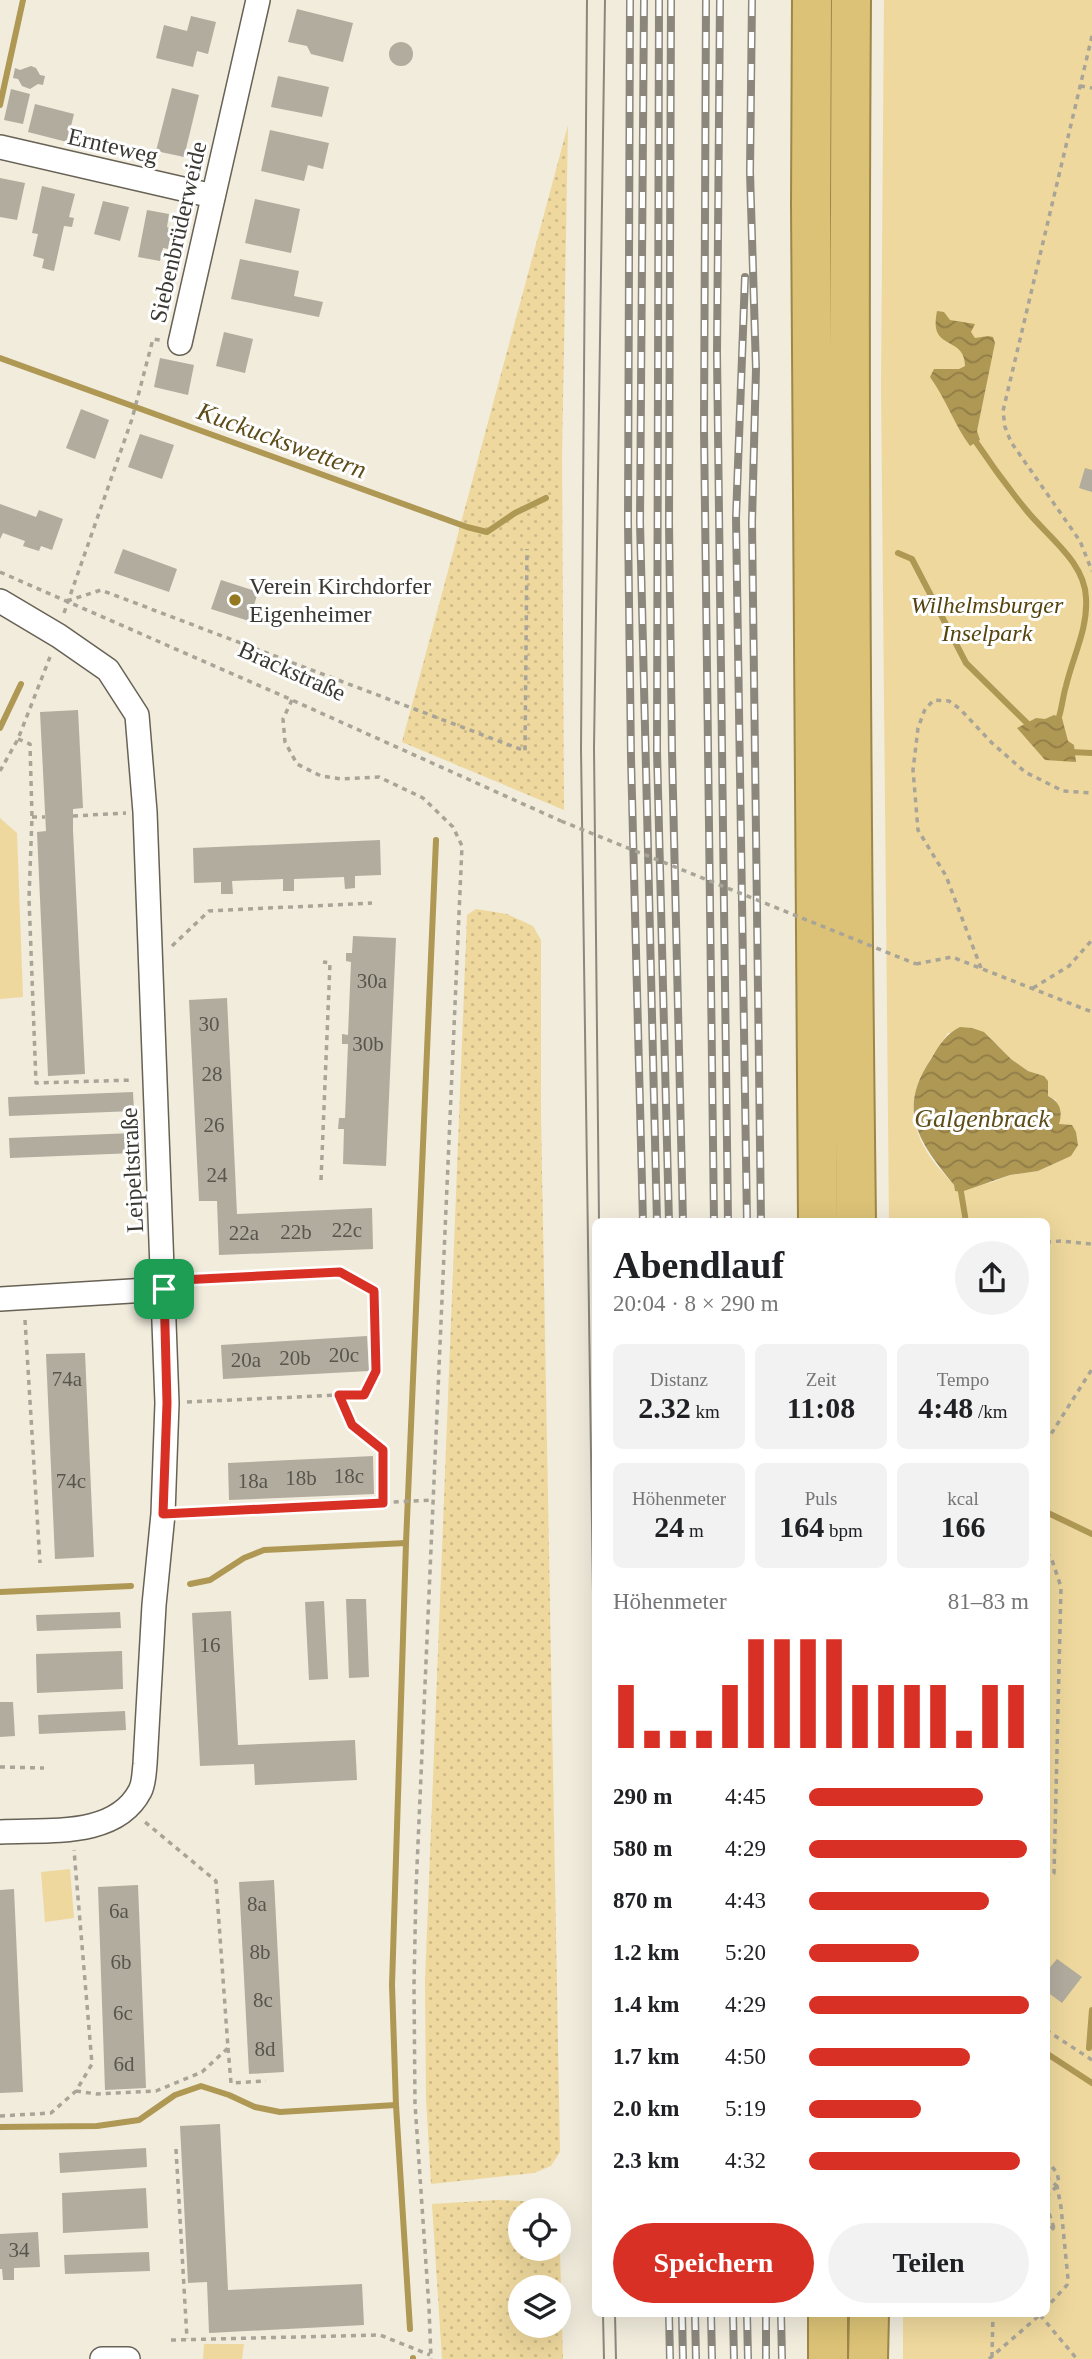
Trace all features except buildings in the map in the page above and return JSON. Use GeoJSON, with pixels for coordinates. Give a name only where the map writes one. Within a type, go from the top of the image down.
{"type":"FeatureCollection","features":[{"type":"Feature","properties":{"kind":"highway"},"geometry":{"type":"LineString","coordinates":[[812,0],[818,1218]]}},
{"type":"Feature","properties":{"kind":"highway"},"geometry":{"type":"LineString","coordinates":[[851,0],[851,856],[856,1218]]}},
{"type":"Feature","properties":{"kind":"highway"},"geometry":{"type":"LineString","coordinates":[[828,2317],[828,2359]]}},
{"type":"Feature","properties":{"kind":"highway"},"geometry":{"type":"LineString","coordinates":[[868,2359],[869,2317]]}},
{"type":"Feature","properties":{"kind":"street","name":"Siebenbrüderweide"},"geometry":{"type":"LineString","coordinates":[[180,343],[258,0]]}},
{"type":"Feature","properties":{"kind":"street","name":"Ernteweg"},"geometry":{"type":"LineString","coordinates":[[0,147],[214,196]]}},
{"type":"Feature","properties":{"kind":"street"},"geometry":{"type":"LineString","coordinates":[[0,601],[59,636]]}},
{"type":"Feature","properties":{"kind":"street","name":"Leipeltstraße"},"geometry":{"type":"LineString","coordinates":[[59,636],[108,670],[136,715],[145,812],[167,1403],[163,1514],[154,1605],[145,1764],[142,1789],[127,1809]]}},
{"type":"Feature","properties":{"kind":"street"},"geometry":{"type":"LineString","coordinates":[[0,1299],[164,1289]]}},
{"type":"Feature","properties":{"kind":"street"},"geometry":{"type":"LineString","coordinates":[[0,1832],[103,1824],[127,1809]]}},
{"type":"Feature","properties":{"kind":"street"},"geometry":{"type":"LineString","coordinates":[[102,2359],[128,2359]]}},
{"type":"Feature","properties":{"kind":"path"},"geometry":{"type":"LineString","coordinates":[[1092,37],[1003,411],[1011,443],[1080,541],[1092,571]]}},
{"type":"Feature","properties":{"kind":"path"},"geometry":{"type":"LineString","coordinates":[[1080,86],[1092,88]]}},
{"type":"Feature","properties":{"kind":"path","name":"Siebenbrüderweide"},"geometry":{"type":"LineString","coordinates":[[67,601],[132,419],[153,339],[180,343]]}},
{"type":"Feature","properties":{"kind":"path"},"geometry":{"type":"LineString","coordinates":[[67,601],[102,590],[525,751],[527,549]]}},
{"type":"Feature","properties":{"kind":"path","name":"Brackstraße"},"geometry":{"type":"LineString","coordinates":[[0,572],[292,699],[561,821],[916,964],[951,957],[981,968]]}},
{"type":"Feature","properties":{"kind":"path"},"geometry":{"type":"LineString","coordinates":[[0,771],[18,739],[59,636]]}},
{"type":"Feature","properties":{"kind":"path"},"geometry":{"type":"LineString","coordinates":[[171,2340],[380,2334],[430,2357],[415,2104],[416,1889],[462,846],[453,827],[423,798],[379,777],[342,779],[321,776],[297,764],[285,742],[283,719],[292,699]]}},
{"type":"Feature","properties":{"kind":"path"},"geometry":{"type":"LineString","coordinates":[[1092,793],[1063,790],[1026,772],[949,701],[934,700],[925,709],[918,728],[913,770],[918,830],[946,876],[981,968],[1092,1012]]}},
{"type":"Feature","properties":{"kind":"path"},"geometry":{"type":"LineString","coordinates":[[18,739],[30,744],[32,817],[29,898],[36,1083],[154,1080]]}},
{"type":"Feature","properties":{"kind":"path"},"geometry":{"type":"LineString","coordinates":[[73,816],[145,812]]}},
{"type":"Feature","properties":{"kind":"path"},"geometry":{"type":"LineString","coordinates":[[32,817],[45,817]]}},
{"type":"Feature","properties":{"kind":"path"},"geometry":{"type":"LineString","coordinates":[[150,966],[209,911],[372,903]]}},
{"type":"Feature","properties":{"kind":"path"},"geometry":{"type":"LineString","coordinates":[[1033,988],[1069,966],[1092,940]]}},
{"type":"Feature","properties":{"kind":"path"},"geometry":{"type":"LineString","coordinates":[[321,1180],[330,963],[323,962]]}},
{"type":"Feature","properties":{"kind":"path"},"geometry":{"type":"LineString","coordinates":[[1050,1242],[1092,1244]]}},
{"type":"Feature","properties":{"kind":"path"},"geometry":{"type":"LineString","coordinates":[[164,1289],[181,1280],[340,1272],[374,1291],[376,1371],[364,1395],[167,1403]]}},
{"type":"Feature","properties":{"kind":"path"},"geometry":{"type":"LineString","coordinates":[[23,1297],[40,1563]]}},
{"type":"Feature","properties":{"kind":"path"},"geometry":{"type":"LineString","coordinates":[[1050,1436],[1092,1369]]}},
{"type":"Feature","properties":{"kind":"path"},"geometry":{"type":"LineString","coordinates":[[339,1395],[352,1425],[383,1450],[383,1503]]}},
{"type":"Feature","properties":{"kind":"path"},"geometry":{"type":"LineString","coordinates":[[163,1514],[433,1500]]}},
{"type":"Feature","properties":{"kind":"path"},"geometry":{"type":"LineString","coordinates":[[1050,1556],[1061,1587],[1054,1874],[1050,1877]]}},
{"type":"Feature","properties":{"kind":"path"},"geometry":{"type":"LineString","coordinates":[[0,1767],[44,1768]]}},
{"type":"Feature","properties":{"kind":"path"},"geometry":{"type":"LineString","coordinates":[[127,1809],[216,1881],[231,2083],[266,2081]]}},
{"type":"Feature","properties":{"kind":"path"},"geometry":{"type":"LineString","coordinates":[[0,2116],[51,2113],[76,2091],[92,2064],[73,1828]]}},
{"type":"Feature","properties":{"kind":"path"},"geometry":{"type":"LineString","coordinates":[[1050,2033],[1092,2060]]}},
{"type":"Feature","properties":{"kind":"path"},"geometry":{"type":"LineString","coordinates":[[76,2091],[97,2094],[156,2091],[202,2072],[228,2048]]}},
{"type":"Feature","properties":{"kind":"path"},"geometry":{"type":"LineString","coordinates":[[176,2149],[187,2339]]}},
{"type":"Feature","properties":{"kind":"path"},"geometry":{"type":"LineString","coordinates":[[1050,2164],[1057,2173],[1059,2182],[1057,2186],[1068,2279],[1068,2285],[1050,2304]]}},
{"type":"Feature","properties":{"kind":"path"},"geometry":{"type":"LineString","coordinates":[[1050,2181],[1057,2186]]}},
{"type":"Feature","properties":{"kind":"path"},"geometry":{"type":"LineString","coordinates":[[1050,2193],[1057,2186]]}},
{"type":"Feature","properties":{"kind":"path"},"geometry":{"type":"LineString","coordinates":[[1050,2216],[1055,2231],[1050,2225]]}},
{"type":"Feature","properties":{"kind":"path"},"geometry":{"type":"LineString","coordinates":[[991,2358],[993,2317]]}},
{"type":"Feature","properties":{"kind":"path"},"geometry":{"type":"LineString","coordinates":[[991,2358],[1037,2317]]}},
{"type":"Feature","properties":{"kind":"path"},"geometry":{"type":"LineString","coordinates":[[1042,2317],[1077,2359]]}},
{"type":"Feature","properties":{"kind":"green space","name":"Wilhelmsburger Inselpark"},"geometry":{"type":"Polygon","coordinates":[[[884,0],[1092,0],[1092,2359],[903,2359],[903,2317],[1050,2317],[1050,1218],[889,1218],[881,386],[884,0]],[[984,1032],[948,1033],[929,1062],[916,1090],[914,1119],[918,1134],[930,1156],[954,1185],[955,1191],[1010,1175],[1038,1171],[1071,1156],[1063,1126],[1059,1124],[1056,1100],[1048,1096],[1048,1081],[1044,1076],[1028,1071],[1011,1059],[984,1032]]]}},
{"type":"Feature","properties":{"kind":"green space"},"geometry":{"type":"Polygon","coordinates":[[[568,125],[562,456],[564,810],[402,742],[568,125]]]}},
{"type":"Feature","properties":{"kind":"green space"},"geometry":{"type":"Polygon","coordinates":[[[0,818],[17,833],[23,997],[0,999],[0,818]]]}},
{"type":"Feature","properties":{"kind":"green space"},"geometry":{"type":"Polygon","coordinates":[[[476,909],[507,914],[533,926],[541,940],[541,1117],[560,2152],[551,2166],[534,2173],[431,2184],[426,2098],[425,1981],[467,915],[476,909]]]}},
{"type":"Feature","properties":{"kind":"green space"},"geometry":{"type":"Polygon","coordinates":[[[70,1869],[74,1918],[45,1922],[41,1872],[70,1869]]]}},
{"type":"Feature","properties":{"kind":"green space"},"geometry":{"type":"Polygon","coordinates":[[[508,2201],[508,2261],[560,2261],[561,2275],[508,2275],[508,2338],[562,2338],[563,2359],[442,2359],[432,2204],[508,2201]]]}},
{"type":"Feature","properties":{"kind":"green space"},"geometry":{"type":"Polygon","coordinates":[[[204,2344],[244,2344],[242,2359],[203,2359],[204,2344]]]}},
{"type":"Feature","properties":{"kind":"water"},"geometry":{"type":"Polygon","coordinates":[[[937,311],[944,312],[950,320],[975,324],[971,332],[975,338],[993,337],[995,343],[977,431],[980,440],[970,446],[930,377],[934,369],[959,369],[965,366],[961,352],[938,334],[937,311]]]}},
{"type":"Feature","properties":{"kind":"water"},"geometry":{"type":"Polygon","coordinates":[[[1054,715],[1062,718],[1068,741],[1074,745],[1076,762],[1045,760],[1017,728],[1036,718],[1045,719],[1054,715]]]}},
{"type":"Feature","properties":{"kind":"water","name":"Galgenbrack"},"geometry":{"type":"Polygon","coordinates":[[[960,1027],[984,1032],[1011,1059],[1028,1071],[1044,1076],[1048,1081],[1048,1096],[1059,1107],[1059,1124],[1072,1125],[1076,1132],[1078,1145],[1071,1156],[1038,1171],[1010,1175],[961,1192],[955,1191],[954,1185],[922,1140],[914,1110],[915,1095],[921,1078],[934,1054],[943,1040],[960,1027]]]}},
{"type":"Feature","properties":{"kind":"waterway"},"geometry":{"type":"LineString","coordinates":[[0,105],[23,0]]}},
{"type":"Feature","properties":{"kind":"waterway","name":"Kuckuckswettern"},"geometry":{"type":"LineString","coordinates":[[0,358],[467,527],[487,532],[515,513],[546,498]]}},
{"type":"Feature","properties":{"kind":"waterway"},"geometry":{"type":"LineString","coordinates":[[976,442],[1020,503],[1064,551],[1084,585],[1085,621],[1059,717]]}},
{"type":"Feature","properties":{"kind":"waterway","name":"Kuckuckswettern"},"geometry":{"type":"LineString","coordinates":[[898,553],[912,559],[966,663],[1032,728]]}},
{"type":"Feature","properties":{"kind":"waterway"},"geometry":{"type":"LineString","coordinates":[[0,728],[21,684]]}},
{"type":"Feature","properties":{"kind":"waterway","name":"Kuckuckswettern"},"geometry":{"type":"LineString","coordinates":[[1071,752],[1092,753]]}},
{"type":"Feature","properties":{"kind":"waterway"},"geometry":{"type":"LineString","coordinates":[[410,2329],[396,2105],[392,1985],[406,1543],[436,840]]}},
{"type":"Feature","properties":{"kind":"waterway"},"geometry":{"type":"LineString","coordinates":[[961,1192],[965,1218]]}},
{"type":"Feature","properties":{"kind":"waterway"},"geometry":{"type":"LineString","coordinates":[[1050,1514],[1092,1534]]}},
{"type":"Feature","properties":{"kind":"waterway"},"geometry":{"type":"LineString","coordinates":[[190,1584],[210,1580],[244,1558],[264,1550],[406,1543]]}},
{"type":"Feature","properties":{"kind":"waterway"},"geometry":{"type":"LineString","coordinates":[[0,1592],[131,1586]]}},
{"type":"Feature","properties":{"kind":"waterway"},"geometry":{"type":"LineString","coordinates":[[1089,2048],[1092,2010]]}},
{"type":"Feature","properties":{"kind":"waterway"},"geometry":{"type":"LineString","coordinates":[[1050,2056],[1092,2083]]}},
{"type":"Feature","properties":{"kind":"waterway"},"geometry":{"type":"LineString","coordinates":[[0,2127],[97,2126],[139,2120],[175,2095],[201,2086],[255,2107],[280,2112],[396,2105]]}},
{"type":"Feature","properties":{"kind":"tram line"},"geometry":{"type":"LineString","coordinates":[[587,0],[581,749],[592,1524]]}},
{"type":"Feature","properties":{"kind":"tram line"},"geometry":{"type":"LineString","coordinates":[[599,1218],[594,748],[605,0]]}},
{"type":"Feature","properties":{"kind":"tram line"},"geometry":{"type":"LineString","coordinates":[[603,2317],[604,2359]]}},
{"type":"Feature","properties":{"kind":"tram line"},"geometry":{"type":"LineString","coordinates":[[615,2317],[616,2359]]}},
{"type":"Feature","properties":{"kind":"railway"},"geometry":{"type":"LineString","coordinates":[[630,0],[628,522],[643,1218]]}},
{"type":"Feature","properties":{"kind":"railway"},"geometry":{"type":"LineString","coordinates":[[644,0],[640,522],[657,1218]]}},
{"type":"Feature","properties":{"kind":"railway"},"geometry":{"type":"LineString","coordinates":[[659,0],[657,751],[669,1218]]}},
{"type":"Feature","properties":{"kind":"railway"},"geometry":{"type":"LineString","coordinates":[[671,0],[669,523],[683,1218]]}},
{"type":"Feature","properties":{"kind":"railway"},"geometry":{"type":"LineString","coordinates":[[706,0],[704,430],[714,1218]]}},
{"type":"Feature","properties":{"kind":"railway"},"geometry":{"type":"LineString","coordinates":[[720,0],[717,354],[728,1218]]}},
{"type":"Feature","properties":{"kind":"railway"},"geometry":{"type":"LineString","coordinates":[[752,0],[750,172],[756,369],[752,522],[761,1218]]}},
{"type":"Feature","properties":{"kind":"railway"},"geometry":{"type":"LineString","coordinates":[[745,277],[736,518],[747,1218]]}},
{"type":"Feature","properties":{"kind":"railway"},"geometry":{"type":"LineString","coordinates":[[669,2317],[670,2359]]}},
{"type":"Feature","properties":{"kind":"railway"},"geometry":{"type":"LineString","coordinates":[[682,2317],[683,2359]]}},
{"type":"Feature","properties":{"kind":"railway"},"geometry":{"type":"LineString","coordinates":[[695,2317],[696,2359]]}},
{"type":"Feature","properties":{"kind":"railway"},"geometry":{"type":"LineString","coordinates":[[711,2317],[712,2359]]}},
{"type":"Feature","properties":{"kind":"railway"},"geometry":{"type":"LineString","coordinates":[[733,2317],[734,2359]]}},
{"type":"Feature","properties":{"kind":"railway"},"geometry":{"type":"LineString","coordinates":[[747,2317],[748,2359]]}},
{"type":"Feature","properties":{"kind":"railway"},"geometry":{"type":"LineString","coordinates":[[766,2317],[766,2359]]}},
{"type":"Feature","properties":{"kind":"railway"},"geometry":{"type":"LineString","coordinates":[[781,2317],[782,2359]]}},
{"type":"Feature","properties":{"kind":"place","name":"Verein Kirchdorfer Eigenheimer"},"geometry":{"type":"Point","coordinates":[235,600]}},
{"type":"Feature","properties":{"kind":"route"},"geometry":{"type":"LineString","coordinates":[[340,1272],[374,1291],[376,1371],[364,1395],[339,1395],[352,1425],[383,1450],[383,1503],[163,1514],[167,1403],[164,1289],[181,1280],[340,1272]]}}]}
